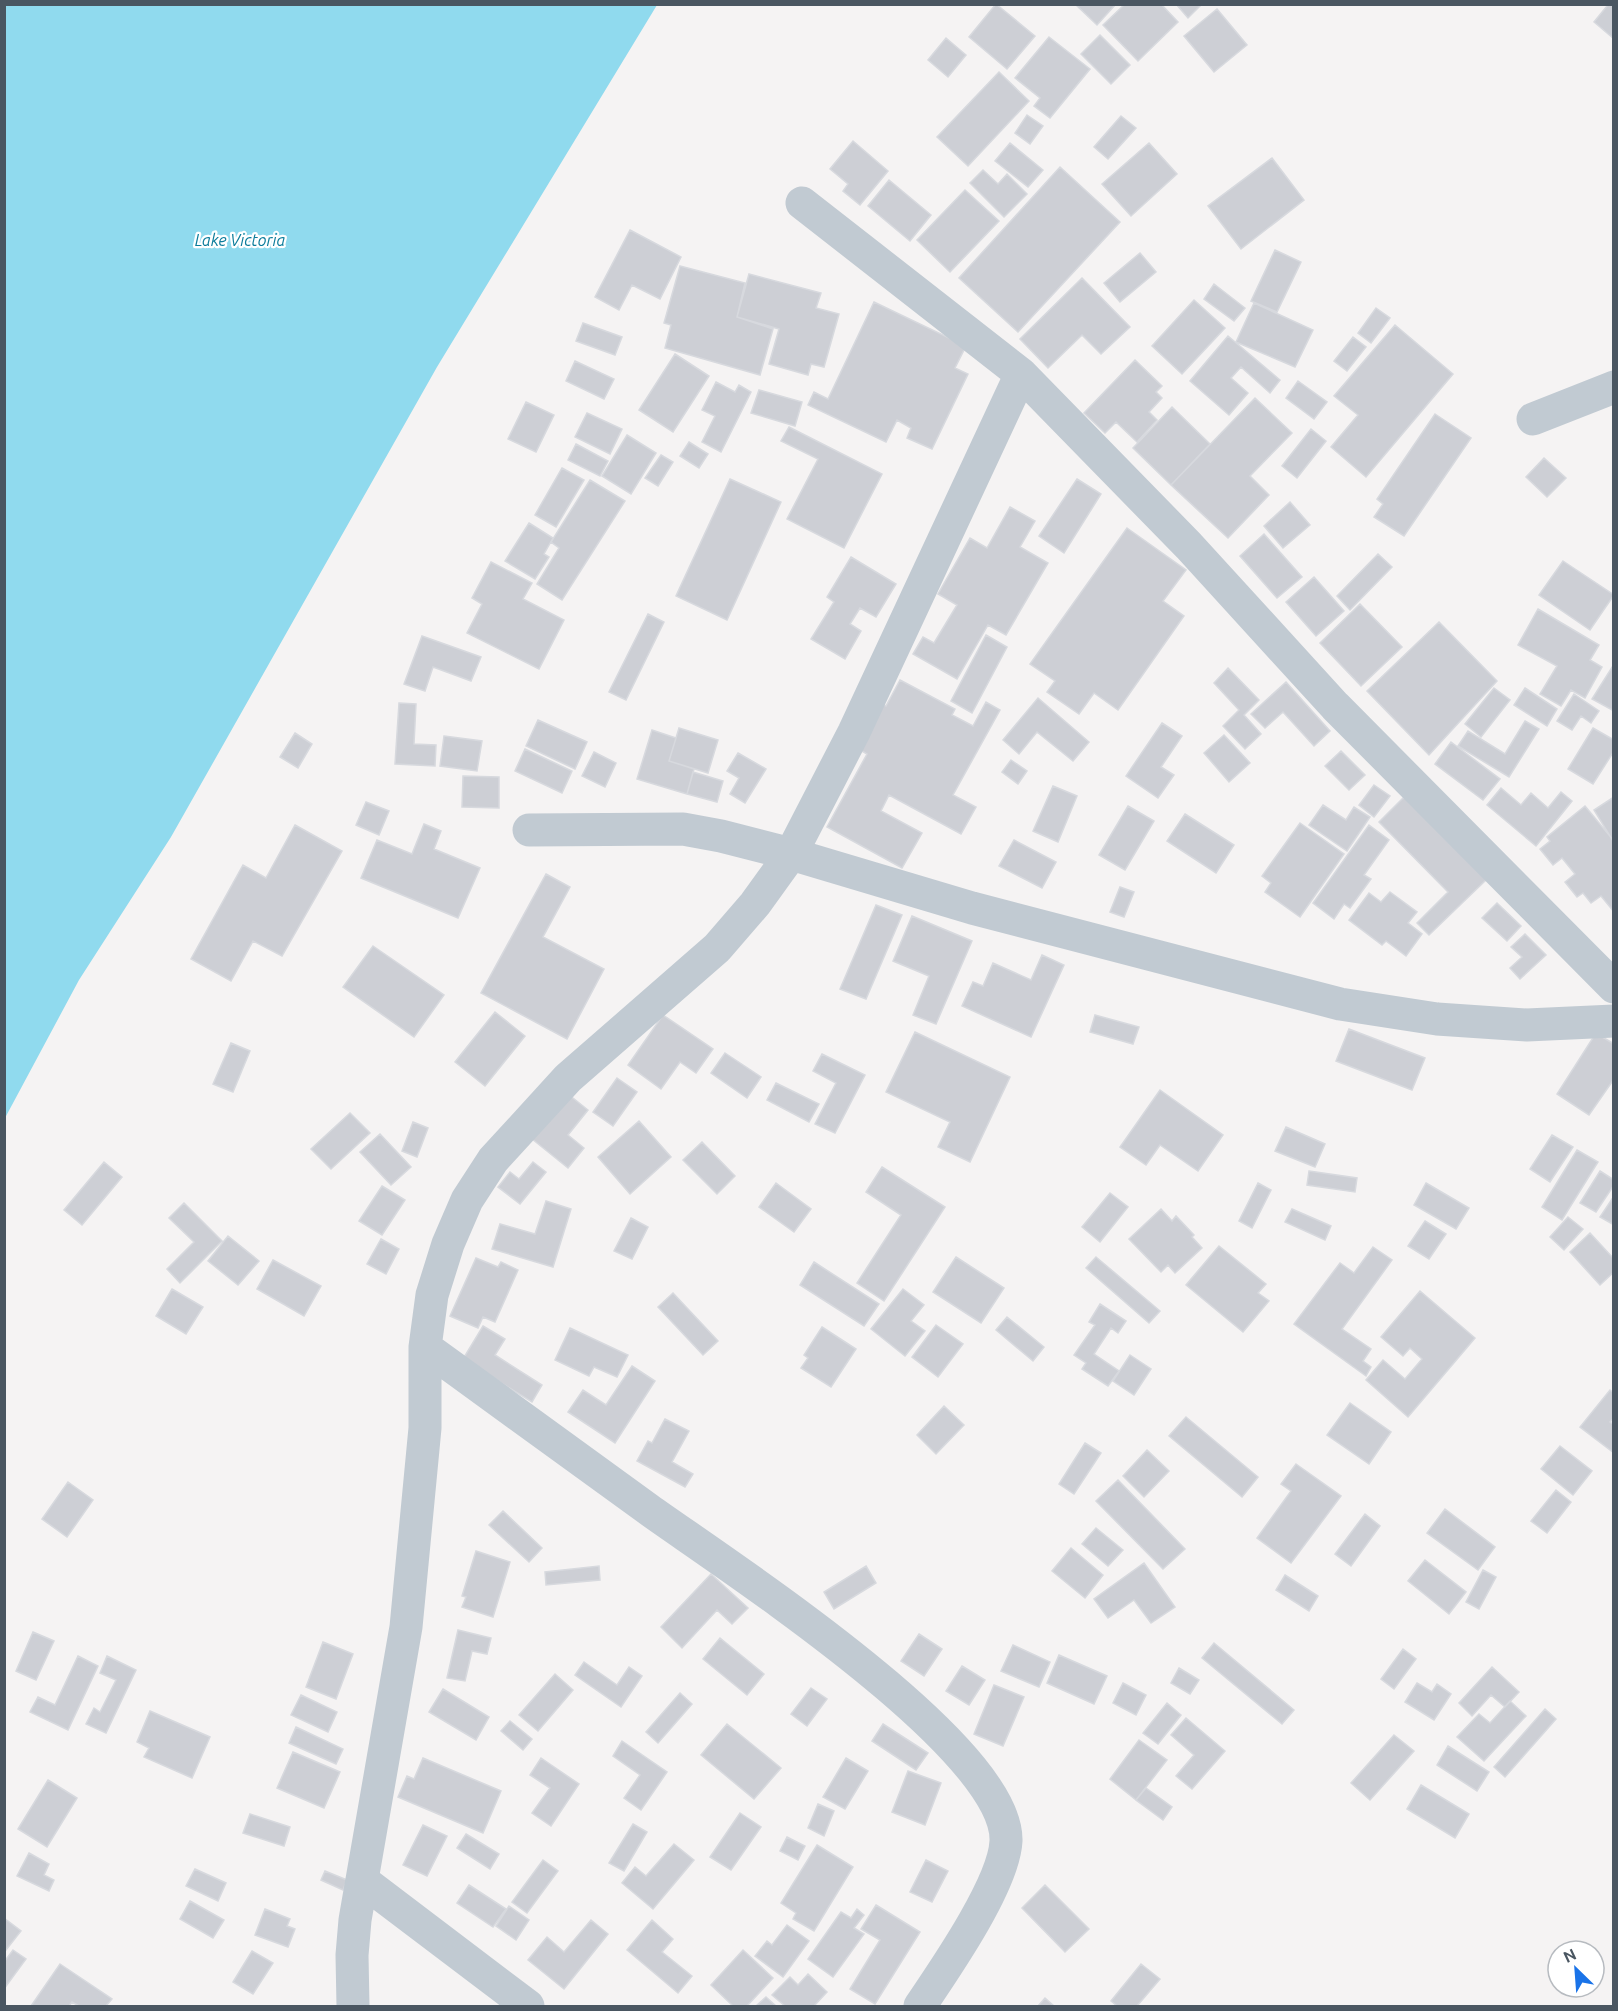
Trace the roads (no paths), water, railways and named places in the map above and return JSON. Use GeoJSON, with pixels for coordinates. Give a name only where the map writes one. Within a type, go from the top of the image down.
{"type":"FeatureCollection","features":[{"type":"Feature","properties":{"kind":"street"},"geometry":{"type":"LineString","coordinates":[[802,203],[1021,374],[1189,546],[1335,706],[1614,987]]}},
{"type":"Feature","properties":{"kind":"street"},"geometry":{"type":"LineString","coordinates":[[353,2007],[352,1955],[406,1627],[424,1428],[425,1347],[432,1295],[448,1244],[467,1200],[493,1160],[568,1078],[717,948],[755,904],[791,854],[854,732],[1021,374]]}},
{"type":"Feature","properties":{"kind":"street"},"geometry":{"type":"LineString","coordinates":[[1533,420],[1614,387]]}},
{"type":"Feature","properties":{"kind":"street"},"geometry":{"type":"LineString","coordinates":[[529,830],[683,830],[791,854],[972,908],[1340,1004],[1437,1019],[1527,1025],[1614,1021]]}},
{"type":"Feature","properties":{"kind":"street"},"geometry":{"type":"LineString","coordinates":[[425,1347],[843,1650],[918,1713],[983,1782],[1000,1812],[1006,1841],[995,1882],[952,1958],[920,2007]]}},
{"type":"Feature","properties":{"kind":"street"},"geometry":{"type":"LineString","coordinates":[[363,1881],[528,2007]]}},
{"type":"Feature","properties":{"kind":"water","name":"Lake Victoria"},"geometry":{"type":"Polygon","coordinates":[[[5,4],[657,5],[437,367],[171,837],[79,980],[5,1118],[5,4]]]}}]}
